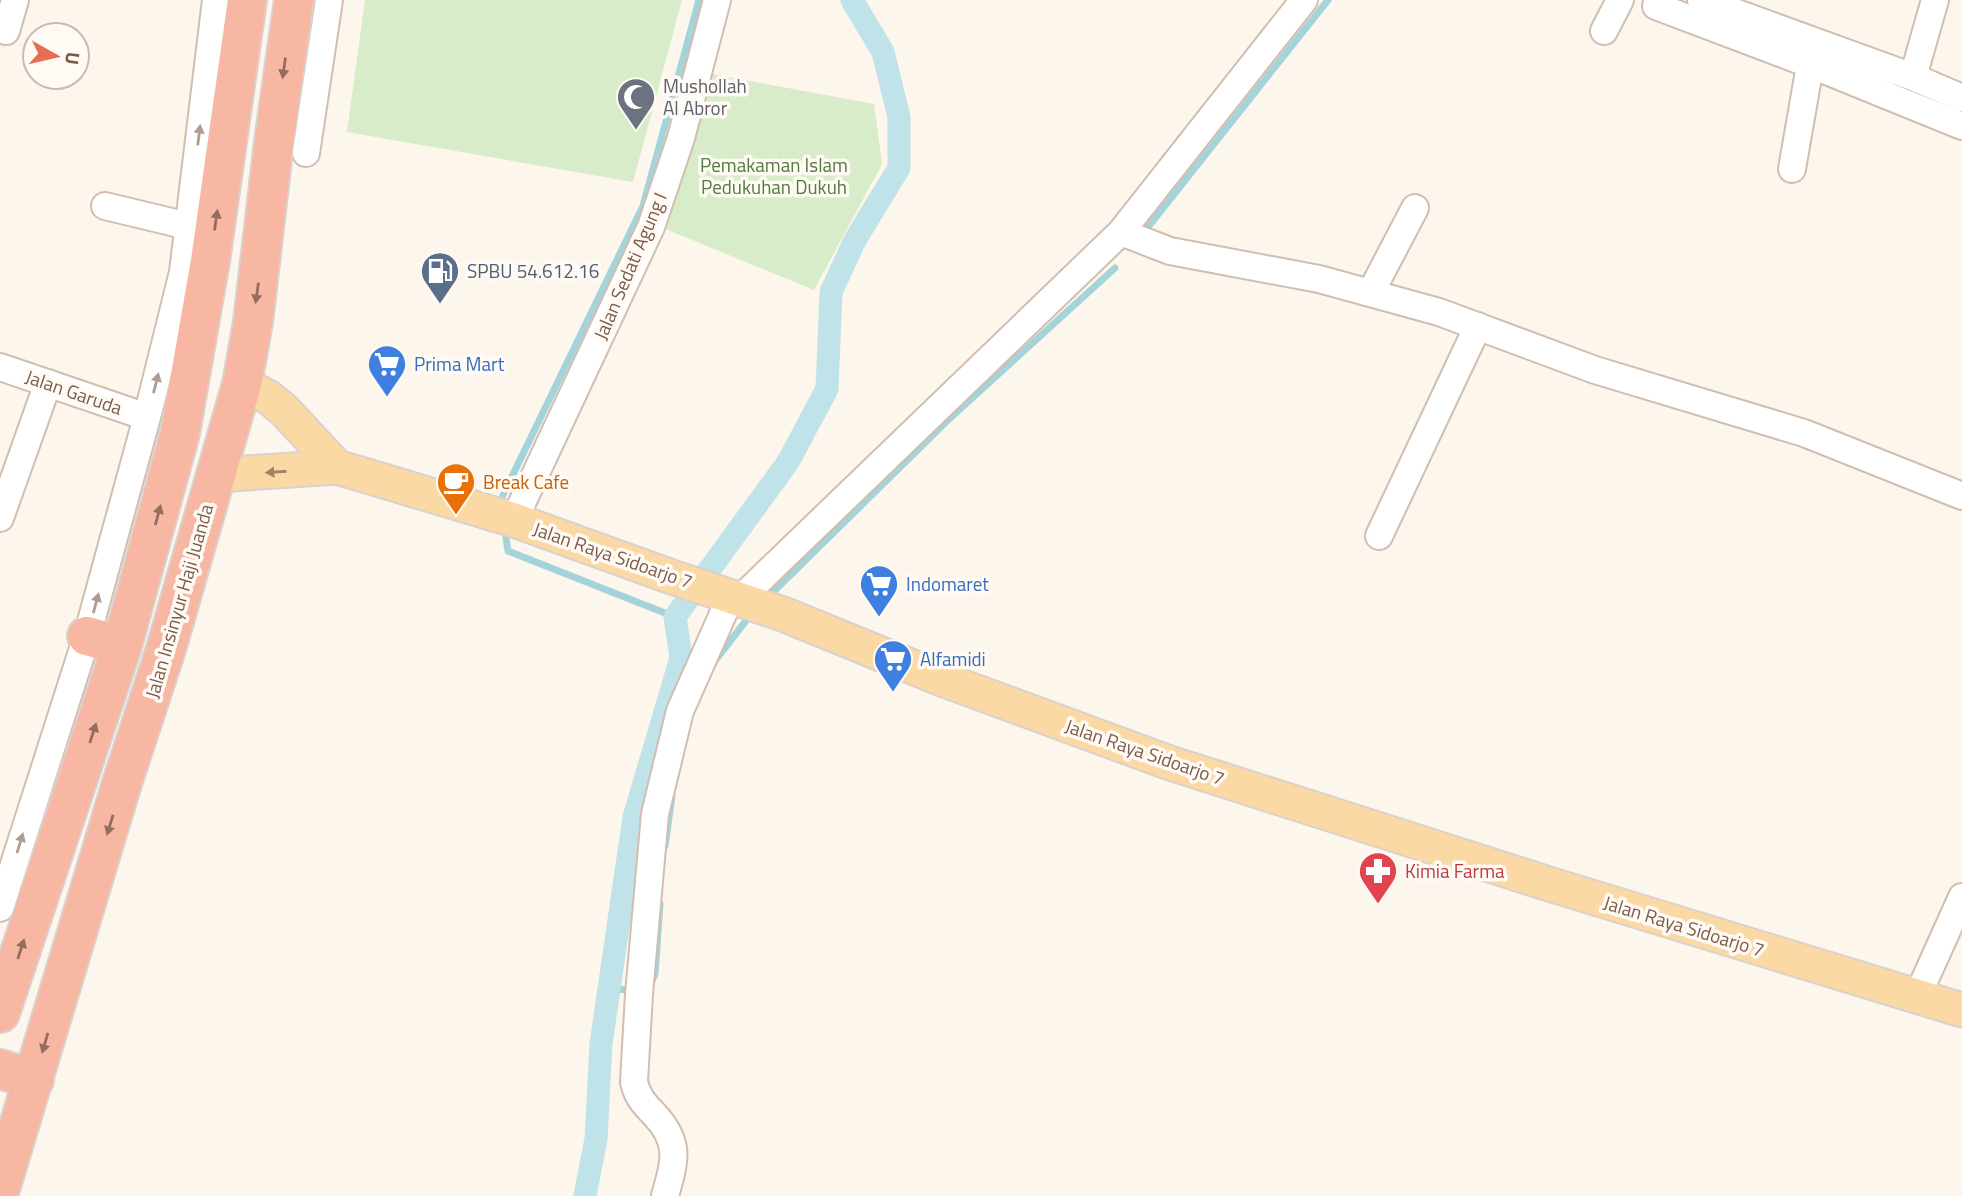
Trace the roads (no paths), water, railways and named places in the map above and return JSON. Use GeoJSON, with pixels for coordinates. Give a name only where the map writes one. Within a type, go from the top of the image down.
{"type":"FeatureCollection","features":[{"type":"Feature","properties":{"kind":"highway"},"geometry":{"type":"LineString","coordinates":[[0,1013],[104,641],[180,433],[197,266],[247,0]]}},
{"type":"Feature","properties":{"kind":"highway","name":"Jalan Insinyur Haji Juanda"},"geometry":{"type":"LineString","coordinates":[[0,1189],[17,1075],[122,783],[166,649],[242,384],[255,310],[274,142],[294,0]]}},
{"type":"Feature","properties":{"kind":"main road"},"geometry":{"type":"LineString","coordinates":[[242,384],[268,397],[284,410],[337,467]]}},
{"type":"Feature","properties":{"kind":"main road","name":"Jalan Raya Sidoarjo 7"},"geometry":{"type":"LineString","coordinates":[[216,475],[337,467],[514,520],[783,614],[947,681],[1170,763],[1549,884],[1962,1010]]}},
{"type":"Feature","properties":{"kind":"street"},"geometry":{"type":"LineString","coordinates":[[6,31],[15,0]]}},
{"type":"Feature","properties":{"kind":"street"},"geometry":{"type":"LineString","coordinates":[[0,908],[104,641],[148,417],[197,266],[188,226],[216,0]]}},
{"type":"Feature","properties":{"kind":"street"},"geometry":{"type":"LineString","coordinates":[[306,153],[329,0]]}},
{"type":"Feature","properties":{"kind":"street","name":"Jalan Sedati Agung I"},"geometry":{"type":"LineString","coordinates":[[514,520],[651,227],[681,138],[717,0]]}},
{"type":"Feature","properties":{"kind":"street"},"geometry":{"type":"LineString","coordinates":[[665,1196],[674,1151],[672,1137],[640,1099],[634,1082],[639,987],[655,814],[680,711],[734,597],[1121,232],[1304,0]]}},
{"type":"Feature","properties":{"kind":"street"},"geometry":{"type":"LineString","coordinates":[[1604,31],[1620,0]]}},
{"type":"Feature","properties":{"kind":"street"},"geometry":{"type":"LineString","coordinates":[[1701,0],[1913,77],[1962,99]]}},
{"type":"Feature","properties":{"kind":"street"},"geometry":{"type":"LineString","coordinates":[[1913,77],[1935,0]]}},
{"type":"Feature","properties":{"kind":"street"},"geometry":{"type":"LineString","coordinates":[[1656,6],[1962,126]]}},
{"type":"Feature","properties":{"kind":"street"},"geometry":{"type":"LineString","coordinates":[[1792,169],[1812,65]]}},
{"type":"Feature","properties":{"kind":"street"},"geometry":{"type":"LineString","coordinates":[[105,205],[188,226]]}},
{"type":"Feature","properties":{"kind":"street"},"geometry":{"type":"LineString","coordinates":[[1371,292],[1415,208]]}},
{"type":"Feature","properties":{"kind":"street"},"geometry":{"type":"LineString","coordinates":[[1121,232],[1170,251],[1319,279],[1371,292],[1478,326],[1595,370],[1804,433],[1962,496]]}},
{"type":"Feature","properties":{"kind":"street"},"geometry":{"type":"LineString","coordinates":[[1379,536],[1478,326]]}},
{"type":"Feature","properties":{"kind":"street","name":"Jalan Garuda"},"geometry":{"type":"LineString","coordinates":[[0,368],[148,417]]}},
{"type":"Feature","properties":{"kind":"street"},"geometry":{"type":"LineString","coordinates":[[0,518],[48,383]]}},
{"type":"Feature","properties":{"kind":"street"},"geometry":{"type":"LineString","coordinates":[[1917,997],[1962,897]]}},
{"type":"Feature","properties":{"kind":"waterway"},"geometry":{"type":"LineString","coordinates":[[503,495],[643,206],[699,0]]}},
{"type":"Feature","properties":{"kind":"waterway"},"geometry":{"type":"LineString","coordinates":[[585,1196],[596,1139],[601,1044],[634,817],[681,658],[675,617],[788,462],[827,389],[831,292],[855,240],[899,168],[899,117],[883,52],[852,0]]}},
{"type":"Feature","properties":{"kind":"waterway"},"geometry":{"type":"LineString","coordinates":[[1148,227],[1328,0]]}},
{"type":"Feature","properties":{"kind":"waterway"},"geometry":{"type":"LineString","coordinates":[[765,600],[948,420],[1115,268]]}},
{"type":"Feature","properties":{"kind":"waterway"},"geometry":{"type":"LineString","coordinates":[[506,538],[508,551],[675,617]]}},
{"type":"Feature","properties":{"kind":"waterway"},"geometry":{"type":"LineString","coordinates":[[714,662],[752,613]]}},
{"type":"Feature","properties":{"kind":"waterway"},"geometry":{"type":"LineString","coordinates":[[665,846],[672,796]]}},
{"type":"Feature","properties":{"kind":"waterway"},"geometry":{"type":"LineString","coordinates":[[650,985],[655,974],[660,904]]}},
{"type":"Feature","properties":{"kind":"waterway"},"geometry":{"type":"LineString","coordinates":[[609,989],[635,990]]}},
{"type":"Feature","properties":{"kind":"place","name":"Mushollah Al Abror"},"geometry":{"type":"Point","coordinates":[636,131]}},
{"type":"Feature","properties":{"kind":"place","name":"SPBU 54.612.16"},"geometry":{"type":"Point","coordinates":[440,305]}},
{"type":"Feature","properties":{"kind":"place","name":"Prima Mart"},"geometry":{"type":"Point","coordinates":[387,398]}},
{"type":"Feature","properties":{"kind":"place","name":"Break Cafe"},"geometry":{"type":"Point","coordinates":[456,516]}},
{"type":"Feature","properties":{"kind":"place","name":"Indomaret"},"geometry":{"type":"Point","coordinates":[879,618]}},
{"type":"Feature","properties":{"kind":"place","name":"Alfamidi"},"geometry":{"type":"Point","coordinates":[893,693]}},
{"type":"Feature","properties":{"kind":"place","name":"Kimia Farma"},"geometry":{"type":"Point","coordinates":[1378,905]}},
{"type":"Feature","properties":{"kind":"park label","name":"Pemakaman Islam Pedukuhan Dukuh"},"geometry":{"type":"Point","coordinates":[774,176]}}]}
